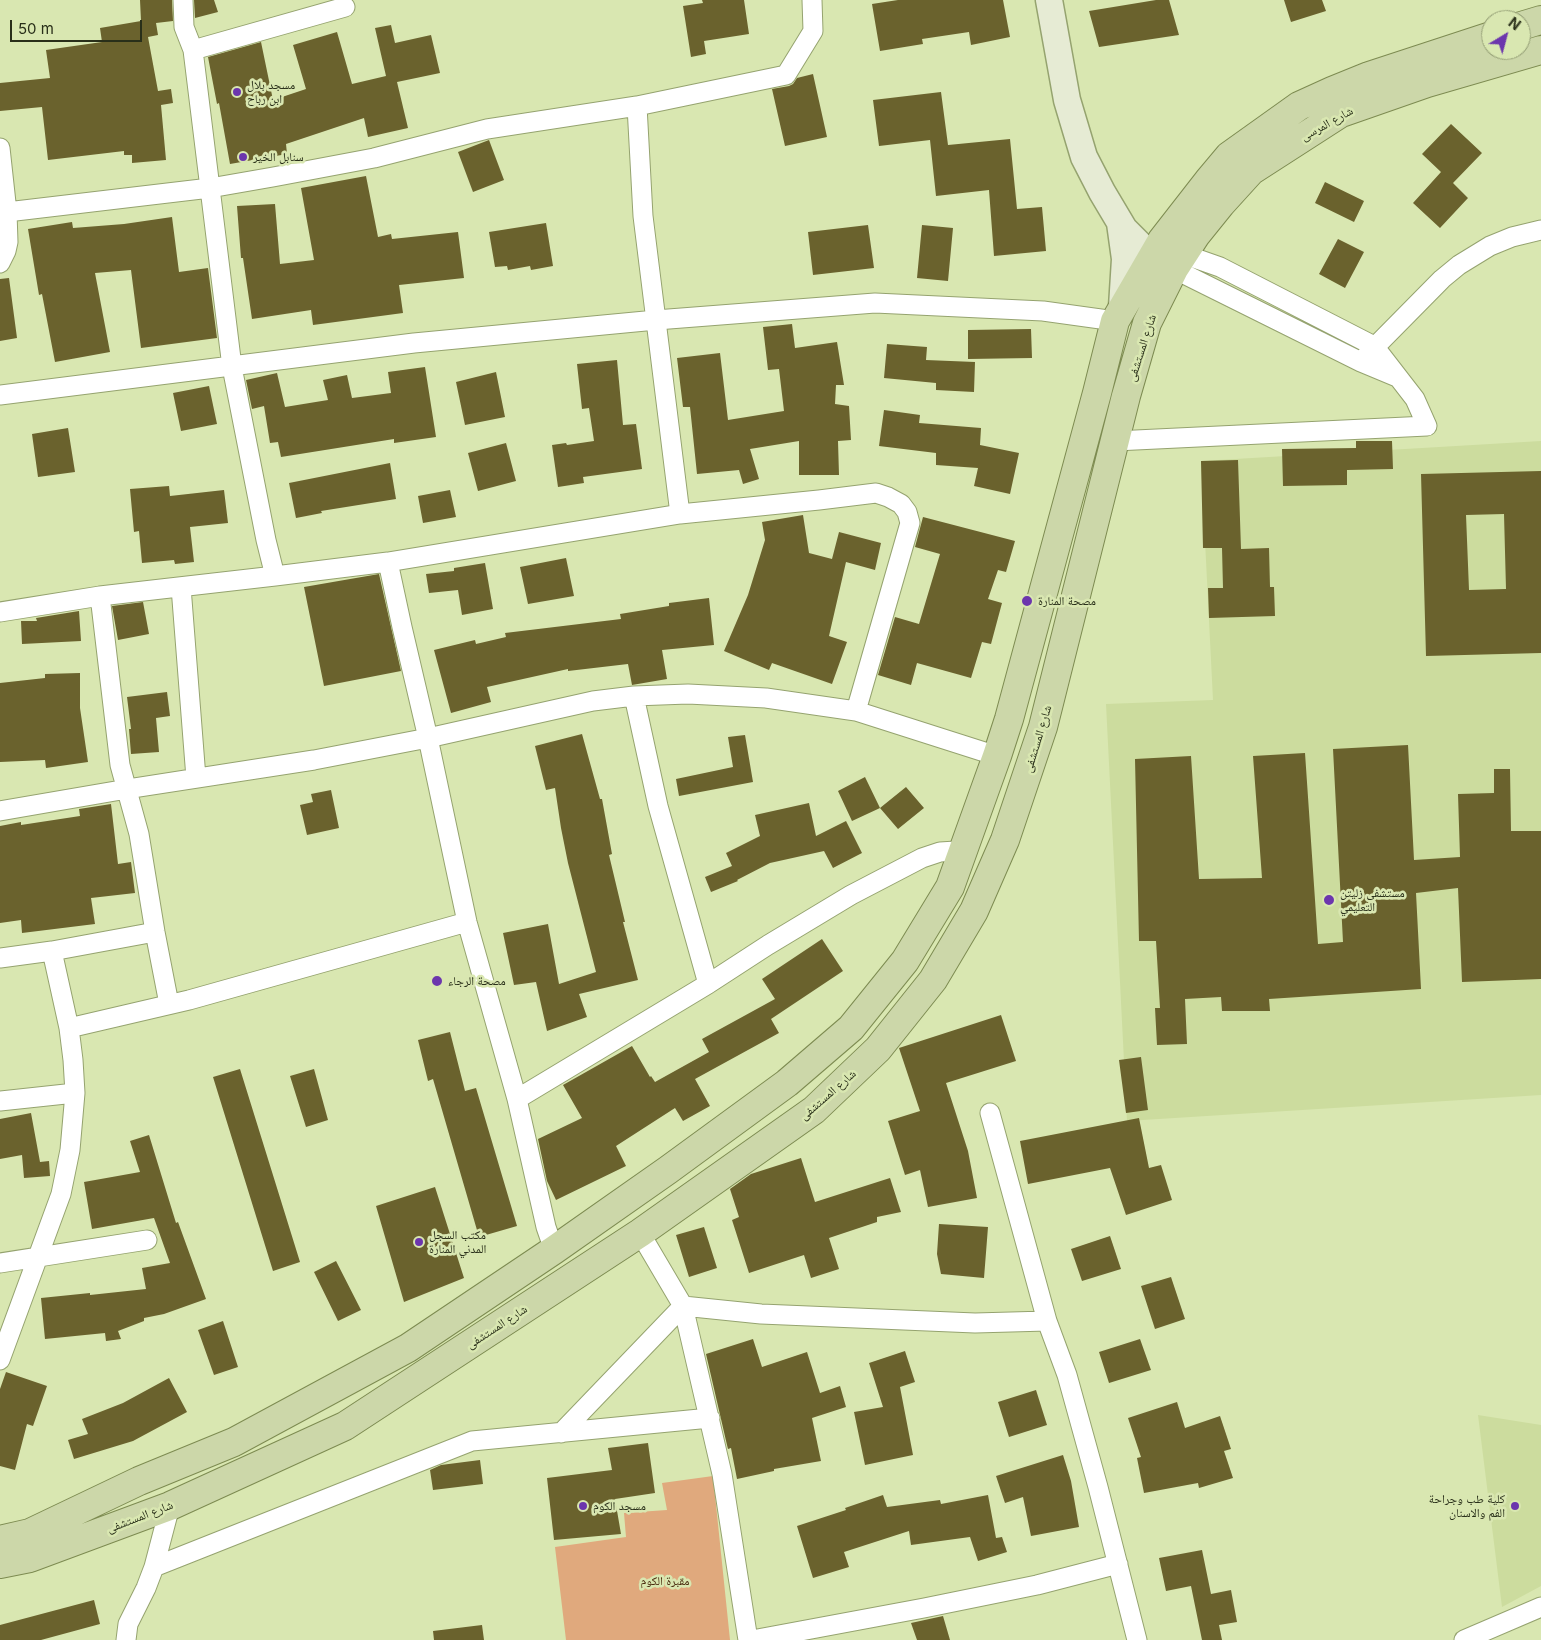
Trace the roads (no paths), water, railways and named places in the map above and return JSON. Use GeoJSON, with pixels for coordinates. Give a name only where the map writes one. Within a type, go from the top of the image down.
{"type":"FeatureCollection","features":[{"type":"Feature","properties":{"kind":"main road","name":"شارع المرسى"},"geometry":{"type":"LineString","coordinates":[[1168,255],[1208,180],[1229,156],[1299,106],[1369,76],[1481,39]]}},
{"type":"Feature","properties":{"kind":"main road","name":"شارع المرسى"},"geometry":{"type":"LineString","coordinates":[[1168,255],[1204,224],[1258,164],[1341,113],[1427,83],[1541,50]]}},
{"type":"Feature","properties":{"kind":"main road"},"geometry":{"type":"LineString","coordinates":[[0,1540],[30,1533],[139,1481],[234,1442],[408,1348],[554,1250],[668,1170],[787,1083],[851,1028],[905,961],[950,887],[998,756],[1009,719],[1118,314],[1168,255]]}},
{"type":"Feature","properties":{"kind":"main road","name":"شارع المستشفى"},"geometry":{"type":"LineString","coordinates":[[0,1564],[30,1558],[170,1506],[345,1426],[640,1233],[814,1110],[878,1049],[933,980],[974,911],[1005,840],[1043,727],[1115,441],[1168,255]]}},
{"type":"Feature","properties":{"kind":"street"},"geometry":{"type":"LineString","coordinates":[[183,0],[184,27],[193,50],[232,367],[266,540],[275,576]]}},
{"type":"Feature","properties":{"kind":"street"},"geometry":{"type":"LineString","coordinates":[[7,212],[210,188],[374,158],[487,129],[637,106],[786,75],[813,31],[812,0]]}},
{"type":"Feature","properties":{"kind":"street"},"geometry":{"type":"LineString","coordinates":[[0,395],[414,343],[656,320],[875,303],[1118,314],[1125,259],[1120,223],[1084,157],[1068,100],[1049,0]]}},
{"type":"Feature","properties":{"kind":"street"},"geometry":{"type":"LineString","coordinates":[[193,50],[345,7]]}},
{"type":"Feature","properties":{"kind":"street"},"geometry":{"type":"LineString","coordinates":[[637,106],[642,216],[680,514]]}},
{"type":"Feature","properties":{"kind":"street"},"geometry":{"type":"LineString","coordinates":[[0,148],[7,212],[8,242],[0,263]]}},
{"type":"Feature","properties":{"kind":"street"},"geometry":{"type":"LineString","coordinates":[[1120,223],[1168,255],[1361,362],[1398,377]]}},
{"type":"Feature","properties":{"kind":"street"},"geometry":{"type":"LineString","coordinates":[[1361,362],[1374,346],[1442,279],[1466,260],[1490,246],[1512,237],[1541,230]]}},
{"type":"Feature","properties":{"kind":"street"},"geometry":{"type":"LineString","coordinates":[[1115,441],[1427,426],[1415,399],[1374,346],[1220,267],[1168,255]]}},
{"type":"Feature","properties":{"kind":"street"},"geometry":{"type":"LineString","coordinates":[[0,612],[100,596],[388,562],[680,514],[876,493],[888,496],[901,504],[910,523],[856,711]]}},
{"type":"Feature","properties":{"kind":"street"},"geometry":{"type":"LineString","coordinates":[[388,562],[467,922],[517,1099],[546,1227],[554,1250]]}},
{"type":"Feature","properties":{"kind":"street"},"geometry":{"type":"LineString","coordinates":[[181,587],[196,778]]}},
{"type":"Feature","properties":{"kind":"street"},"geometry":{"type":"LineString","coordinates":[[100,596],[120,765],[139,834],[154,932],[169,1004]]}},
{"type":"Feature","properties":{"kind":"street"},"geometry":{"type":"LineString","coordinates":[[0,811],[314,760],[428,738],[593,702],[634,696],[688,694],[766,698],[856,711],[998,756]]}},
{"type":"Feature","properties":{"kind":"street"},"geometry":{"type":"LineString","coordinates":[[634,696],[658,806],[708,984]]}},
{"type":"Feature","properties":{"kind":"street"},"geometry":{"type":"LineString","coordinates":[[517,1099],[708,984],[768,945],[901,868],[940,852],[956,852],[965,848]]}},
{"type":"Feature","properties":{"kind":"street"},"geometry":{"type":"LineString","coordinates":[[69,1028],[169,1004],[467,922]]}},
{"type":"Feature","properties":{"kind":"street"},"geometry":{"type":"LineString","coordinates":[[0,958],[52,951],[154,932]]}},
{"type":"Feature","properties":{"kind":"street"},"geometry":{"type":"LineString","coordinates":[[0,1360],[61,1194],[70,1150],[75,1093],[69,1028],[52,951]]}},
{"type":"Feature","properties":{"kind":"street"},"geometry":{"type":"LineString","coordinates":[[0,1101],[75,1093]]}},
{"type":"Feature","properties":{"kind":"street"},"geometry":{"type":"LineString","coordinates":[[990,1113],[1047,1321],[1067,1375],[1137,1640]]}},
{"type":"Feature","properties":{"kind":"street"},"geometry":{"type":"LineString","coordinates":[[640,1233],[683,1306],[722,1474],[748,1640]]}},
{"type":"Feature","properties":{"kind":"street"},"geometry":{"type":"LineString","coordinates":[[0,1264],[147,1240]]}},
{"type":"Feature","properties":{"kind":"street"},"geometry":{"type":"LineString","coordinates":[[683,1306],[760,1314],[975,1324],[1047,1321]]}},
{"type":"Feature","properties":{"kind":"street"},"geometry":{"type":"LineString","coordinates":[[561,1433],[683,1306]]}},
{"type":"Feature","properties":{"kind":"street"},"geometry":{"type":"LineString","coordinates":[[154,1567],[472,1441],[710,1418]]}},
{"type":"Feature","properties":{"kind":"street"},"geometry":{"type":"LineString","coordinates":[[126,1640],[128,1624],[154,1567],[170,1506]]}},
{"type":"Feature","properties":{"kind":"street"},"geometry":{"type":"LineString","coordinates":[[752,1640],[943,1604],[1118,1564]]}},
{"type":"Feature","properties":{"kind":"street"},"geometry":{"type":"LineString","coordinates":[[1464,1640],[1541,1606]]}},
{"type":"Feature","properties":{"kind":"place","name":"مسجد بلال ابن رباح"},"geometry":{"type":"Point","coordinates":[237,92]}},
{"type":"Feature","properties":{"kind":"place","name":"سنابل الخير"},"geometry":{"type":"Point","coordinates":[243,157]}},
{"type":"Feature","properties":{"kind":"place","name":"مصحة المنارة"},"geometry":{"type":"Point","coordinates":[1027,601]}},
{"type":"Feature","properties":{"kind":"place","name":"مستشفى زليتن التعليمي"},"geometry":{"type":"Point","coordinates":[1329,900]}},
{"type":"Feature","properties":{"kind":"place","name":"مصحة الرجاء"},"geometry":{"type":"Point","coordinates":[437,981]}},
{"type":"Feature","properties":{"kind":"place","name":"مكتب السجل المدني المنارة"},"geometry":{"type":"Point","coordinates":[419,1242]}},
{"type":"Feature","properties":{"kind":"place","name":"مسجد الكوم"},"geometry":{"type":"Point","coordinates":[583,1506]}},
{"type":"Feature","properties":{"kind":"place","name":"كلية طب وجراحة الفم والاسنان"},"geometry":{"type":"Point","coordinates":[1515,1506]}},
{"type":"Feature","properties":{"kind":"park label","name":"مقبرة الكوم"},"geometry":{"type":"Point","coordinates":[665,1581]}}]}
